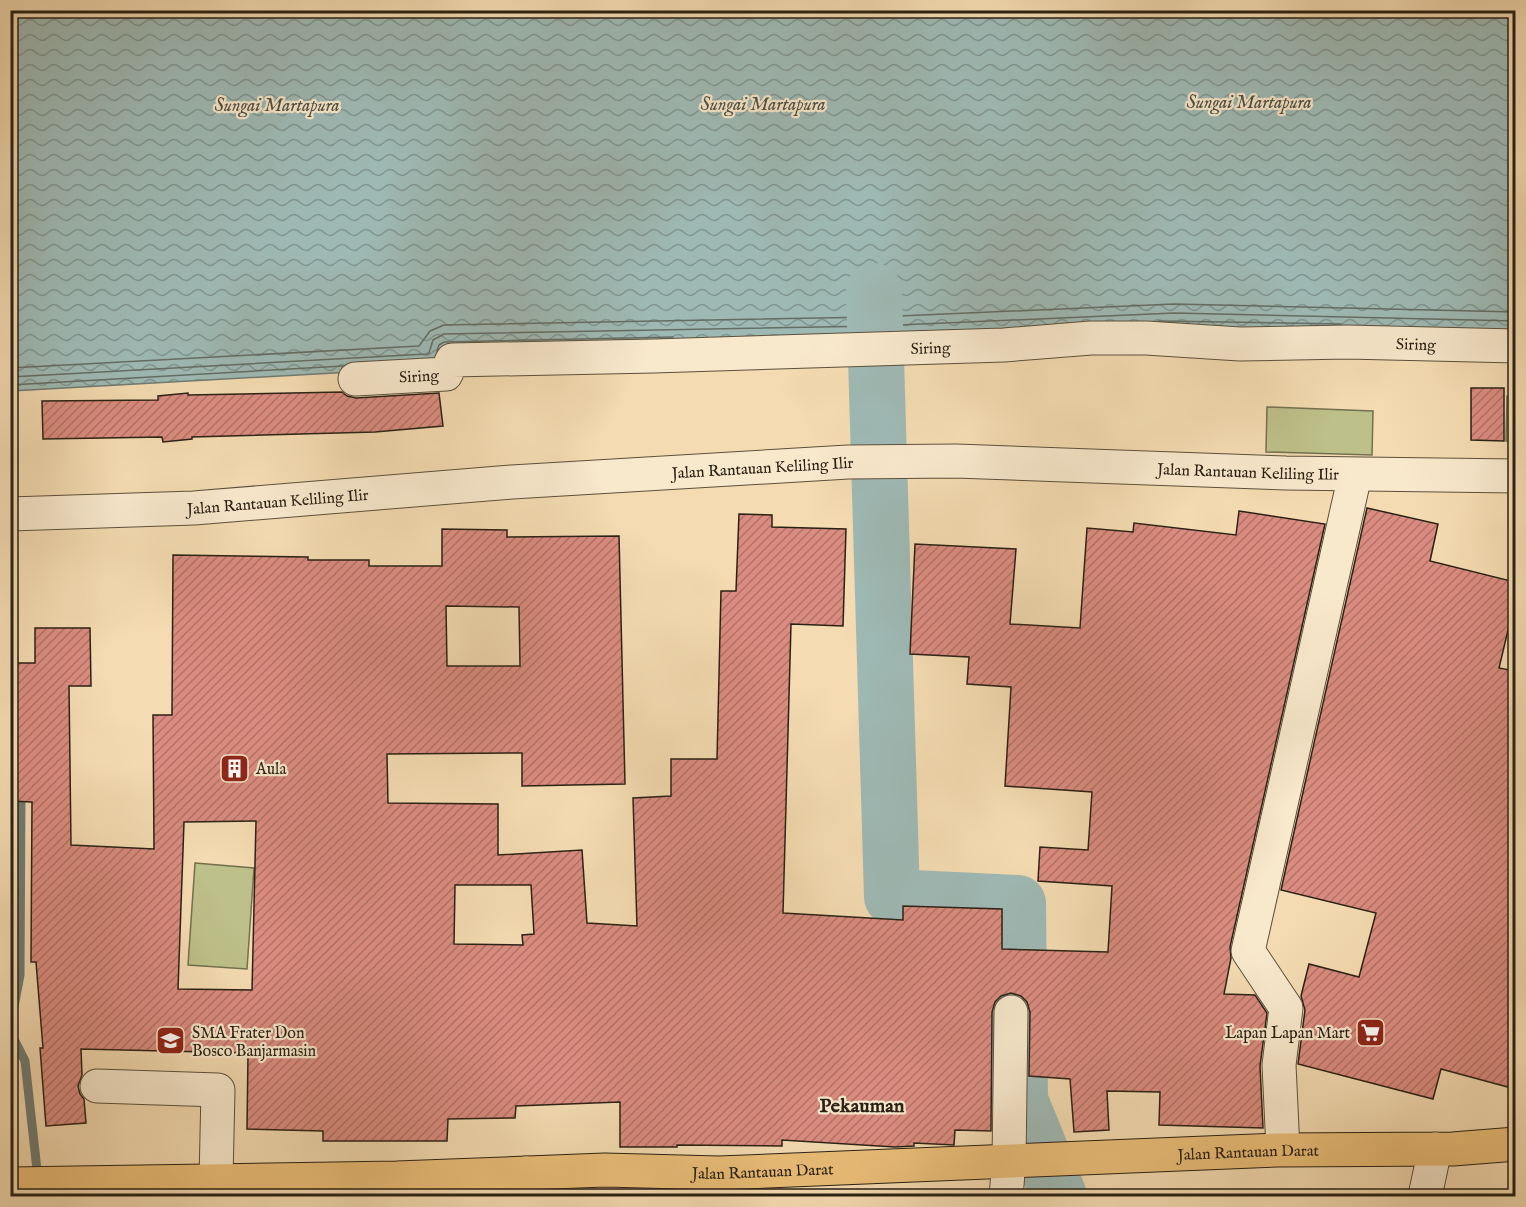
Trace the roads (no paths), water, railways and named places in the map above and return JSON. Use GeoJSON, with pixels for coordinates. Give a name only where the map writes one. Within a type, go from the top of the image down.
{"type":"FeatureCollection","features":[{"type":"Feature","properties":{"kind":"main road","name":"Jalan Rantauan Darat"},"geometry":{"type":"LineString","coordinates":[[10,1184],[397,1178],[526,1185],[605,1170],[719,1173],[1284,1149],[1435,1149],[1515,1144]]}},
{"type":"Feature","properties":{"kind":"street","name":"Siring"},"geometry":{"type":"LineString","coordinates":[[355,379],[446,374],[452,360],[893,349],[1004,345],[1091,338],[1146,338],[1240,344],[1347,342],[1515,346]]}},
{"type":"Feature","properties":{"kind":"street","name":"Jalan Rantauan Keliling Ilir"},"geometry":{"type":"LineString","coordinates":[[18,513],[194,508],[512,482],[848,462],[956,461],[1356,474],[1515,476]]}},
{"type":"Feature","properties":{"kind":"street"},"geometry":{"type":"LineString","coordinates":[[1284,1149],[1279,1065],[1286,1008],[1248,951],[1356,474]]}},
{"type":"Feature","properties":{"kind":"street"},"geometry":{"type":"LineString","coordinates":[[1006,1197],[1017,1161],[1011,1012]]}},
{"type":"Feature","properties":{"kind":"street"},"geometry":{"type":"LineString","coordinates":[[97,1086],[218,1090],[216,1180]]}},
{"type":"Feature","properties":{"kind":"street"},"geometry":{"type":"LineString","coordinates":[[1425,1197],[1435,1149]]}},
{"type":"Feature","properties":{"kind":"water","name":"Sungai Martapura"},"geometry":{"type":"Polygon","coordinates":[[[11,11],[1515,11],[1515,334],[442,367],[11,391],[11,11]]]}},
{"type":"Feature","properties":{"kind":"water"},"geometry":{"type":"Polygon","coordinates":[[[11,391],[17,496],[11,497],[11,391]]]}},
{"type":"Feature","properties":{"kind":"waterway"},"geometry":{"type":"LineString","coordinates":[[874,291],[892,897],[1018,903],[1020,1100],[1059,1196]]}},
{"type":"Feature","properties":{"kind":"waterway"},"geometry":{"type":"LineString","coordinates":[[10,607],[15,676]]}},
{"type":"Feature","properties":{"kind":"waterway"},"geometry":{"type":"LineString","coordinates":[[10,1028],[20,975],[21,791]]}},
{"type":"Feature","properties":{"kind":"waterway"},"geometry":{"type":"LineString","coordinates":[[10,1031],[25,1061],[38,1179]]}},
{"type":"Feature","properties":{"kind":"place","name":"Aula"},"geometry":{"type":"Point","coordinates":[235,768]}},
{"type":"Feature","properties":{"kind":"place","name":"Lapan Lapan Mart"},"geometry":{"type":"Point","coordinates":[1371,1032]}},
{"type":"Feature","properties":{"kind":"place","name":"SMA Frater Don Bosco Banjarmasin"},"geometry":{"type":"Point","coordinates":[171,1041]}},
{"type":"Feature","properties":{"kind":"district","name":"Pekauman"},"geometry":{"type":"Point","coordinates":[862,1105]}}]}
